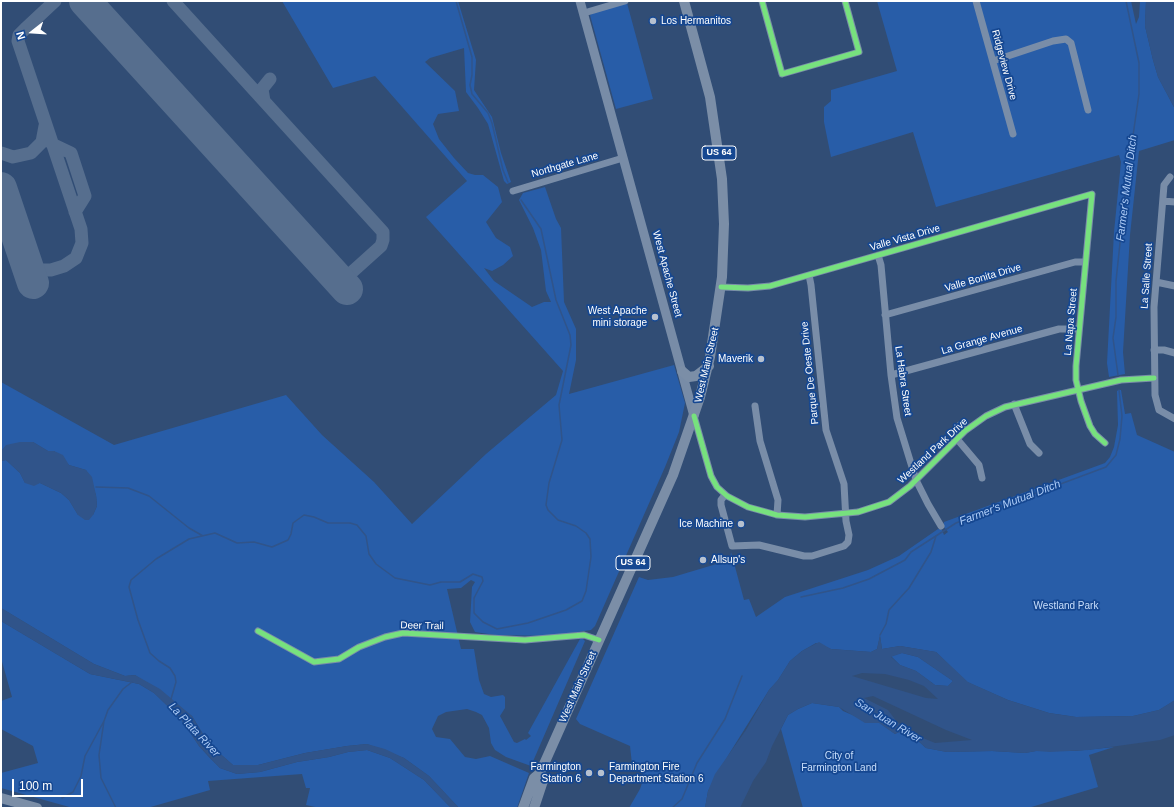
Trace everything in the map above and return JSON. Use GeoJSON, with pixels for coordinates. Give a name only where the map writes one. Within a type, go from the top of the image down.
{"type":"FeatureCollection","features":[{"type":"Feature","properties":{"kind":"highway","name":"West Main Street"},"geometry":{"type":"LineString","coordinates":[[523,808],[534,778],[540,773],[673,475],[694,416],[709,366],[721,287],[724,224],[720,161],[710,97],[684,1]]}},
{"type":"Feature","properties":{"kind":"highway"},"geometry":{"type":"LineString","coordinates":[[682,371],[689,377],[696,376],[709,366]]}},
{"type":"Feature","properties":{"kind":"highway","name":"West Main Street"},"geometry":{"type":"LineString","coordinates":[[534,808],[543,781],[540,773]]}},
{"type":"Feature","properties":{"kind":"highway"},"geometry":{"type":"LineString","coordinates":[[1,798],[37,808]]}},
{"type":"Feature","properties":{"kind":"main road","name":"West Apache Street"},"geometry":{"type":"LineString","coordinates":[[580,1],[694,416]]}},
{"type":"Feature","properties":{"kind":"street"},"geometry":{"type":"LineString","coordinates":[[584,13],[625,1]]}},
{"type":"Feature","properties":{"kind":"street"},"geometry":{"type":"LineString","coordinates":[[762,1],[782,74],[859,52],[845,1]]}},
{"type":"Feature","properties":{"kind":"street","name":"Ridgeview Drive"},"geometry":{"type":"LineString","coordinates":[[976,1],[1013,134]]}},
{"type":"Feature","properties":{"kind":"street"},"geometry":{"type":"LineString","coordinates":[[993,61],[1066,38],[1071,43],[1088,110]]}},
{"type":"Feature","properties":{"kind":"street","name":"Northgate Lane"},"geometry":{"type":"LineString","coordinates":[[513,191],[623,158]]}},
{"type":"Feature","properties":{"kind":"street","name":"La Salle Street"},"geometry":{"type":"LineString","coordinates":[[1170,177],[1164,185],[1156,282],[1154,378],[1157,406],[1163,413],[1175,419]]}},
{"type":"Feature","properties":{"kind":"street","name":"Valle Vista Drive"},"geometry":{"type":"LineString","coordinates":[[721,287],[758,288],[809,275],[1092,194]]}},
{"type":"Feature","properties":{"kind":"street","name":"La Napa Street"},"geometry":{"type":"LineString","coordinates":[[1092,194],[1076,366],[1080,401],[1090,426],[1095,434],[1105,443]]}},
{"type":"Feature","properties":{"kind":"street"},"geometry":{"type":"LineString","coordinates":[[1163,201],[1175,202]]}},
{"type":"Feature","properties":{"kind":"street","name":"La Habra Street"},"geometry":{"type":"LineString","coordinates":[[878,255],[897,418],[916,480],[941,526]]}},
{"type":"Feature","properties":{"kind":"street","name":"Valle Bonita Drive"},"geometry":{"type":"LineString","coordinates":[[885,315],[1075,262],[1085,262]]}},
{"type":"Feature","properties":{"kind":"street","name":"Parque De Oeste Drive"},"geometry":{"type":"LineString","coordinates":[[809,275],[826,430],[844,484],[846,514]]}},
{"type":"Feature","properties":{"kind":"street"},"geometry":{"type":"LineString","coordinates":[[1156,282],[1175,286]]}},
{"type":"Feature","properties":{"kind":"street","name":"La Grange Avenue"},"geometry":{"type":"LineString","coordinates":[[891,375],[1059,329],[1079,329]]}},
{"type":"Feature","properties":{"kind":"street"},"geometry":{"type":"LineString","coordinates":[[1154,350],[1175,353]]}},
{"type":"Feature","properties":{"kind":"street","name":"Westland Park Drive"},"geometry":{"type":"LineString","coordinates":[[725,495],[748,506],[777,514],[805,517],[846,514],[873,509],[889,502],[916,480],[965,431],[986,416],[1014,404],[1121,380],[1154,378]]}},
{"type":"Feature","properties":{"kind":"street"},"geometry":{"type":"LineString","coordinates":[[1014,404],[1030,444],[1039,453]]}},
{"type":"Feature","properties":{"kind":"street"},"geometry":{"type":"LineString","coordinates":[[755,406],[760,441],[778,500],[777,514]]}},
{"type":"Feature","properties":{"kind":"street","name":"West Apache Street"},"geometry":{"type":"LineString","coordinates":[[694,416],[711,476],[717,487],[725,495]]}},
{"type":"Feature","properties":{"kind":"street"},"geometry":{"type":"LineString","coordinates":[[960,425],[965,431]]}},
{"type":"Feature","properties":{"kind":"street"},"geometry":{"type":"LineString","coordinates":[[957,439],[979,465],[982,478]]}},
{"type":"Feature","properties":{"kind":"street"},"geometry":{"type":"LineString","coordinates":[[725,495],[721,500],[721,505],[732,546],[759,545],[804,556],[812,556],[844,546],[848,542],[849,536],[846,514]]}},
{"type":"Feature","properties":{"kind":"street","name":"Deer Trail"},"geometry":{"type":"LineString","coordinates":[[258,631],[314,662],[339,660],[359,647],[385,637],[403,633],[525,640],[584,635],[599,640]]}},
{"type":"Feature","properties":{"kind":"green space"},"geometry":{"type":"Polygon","coordinates":[[[282,1],[458,1],[476,60],[474,90],[492,117],[501,153],[511,182],[507,184],[504,181],[488,124],[466,92],[464,48],[430,58],[425,62],[455,91],[459,111],[438,114],[433,124],[439,139],[468,173],[483,175],[498,187],[502,202],[486,222],[496,238],[510,247],[513,256],[503,265],[492,271],[484,268],[494,281],[532,307],[544,302],[551,302],[546,291],[541,250],[533,228],[519,200],[523,193],[545,187],[556,219],[561,228],[564,302],[576,329],[576,360],[569,394],[674,365],[685,403],[679,432],[595,626],[591,630],[551,636],[495,635],[475,632],[470,622],[472,587],[475,582],[471,580],[461,588],[447,589],[461,649],[474,649],[479,680],[484,694],[491,697],[503,695],[505,697],[505,708],[500,716],[514,742],[517,743],[525,739],[526,740],[531,736],[528,733],[580,639],[582,638],[585,641],[531,766],[506,757],[495,750],[491,743],[489,728],[482,715],[476,712],[467,709],[446,712],[438,716],[432,729],[436,737],[450,739],[465,757],[476,759],[490,756],[529,773],[517,808],[459,808],[429,776],[404,758],[367,744],[305,753],[258,765],[233,765],[209,744],[192,716],[135,675],[125,676],[94,664],[1,608],[1,461],[6,460],[20,473],[25,483],[40,483],[61,493],[69,500],[78,515],[93,515],[97,506],[96,495],[86,470],[69,465],[54,451],[48,451],[33,442],[1,452],[1,382],[114,445],[286,395],[322,435],[374,482],[412,524],[486,454],[556,395],[563,371],[426,217],[467,181],[375,76],[333,88],[282,1]]]}},
{"type":"Feature","properties":{"kind":"green space"},"geometry":{"type":"Polygon","coordinates":[[[877,1],[1131,1],[1136,24],[1139,17],[1140,1],[1146,1],[1145,26],[1153,60],[1158,77],[1175,109],[1175,140],[1139,151],[1130,235],[1123,352],[1125,374],[1109,377],[1107,363],[1114,232],[1121,162],[1119,155],[936,207],[913,132],[831,157],[824,122],[824,107],[831,101],[831,90],[897,71],[877,1]]]}},
{"type":"Feature","properties":{"kind":"green space"},"geometry":{"type":"Polygon","coordinates":[[[627,3],[653,99],[616,109],[590,15],[627,3]]]}},
{"type":"Feature","properties":{"kind":"green space","name":"Westland Park"},"geometry":{"type":"Polygon","coordinates":[[[1121,390],[1125,414],[1131,413],[1137,435],[1175,452],[1175,700],[1159,710],[1133,716],[1076,717],[1049,713],[1008,700],[967,682],[936,652],[900,646],[882,649],[880,636],[877,649],[871,652],[831,649],[816,643],[802,651],[790,661],[778,680],[769,690],[708,791],[705,808],[629,808],[640,789],[644,777],[642,771],[632,764],[630,746],[580,724],[576,719],[639,577],[648,580],[673,577],[730,560],[731,552],[744,600],[749,599],[756,617],[785,597],[868,570],[899,556],[938,529],[942,530],[944,535],[948,532],[943,526],[944,522],[1105,463],[1110,457],[1114,447],[1118,425],[1117,391],[1121,390]]]}},
{"type":"Feature","properties":{"kind":"green space"},"geometry":{"type":"Polygon","coordinates":[[[1,621],[90,674],[139,684],[154,693],[181,719],[199,746],[220,768],[237,774],[260,772],[297,762],[329,757],[348,752],[367,750],[390,758],[424,780],[451,808],[320,808],[306,805],[310,788],[306,788],[302,774],[208,781],[210,790],[147,808],[73,808],[1,788],[1,773],[38,763],[33,746],[1,729],[1,701],[12,697],[1,658],[1,621]]]}},
{"type":"Feature","properties":{"kind":"green space"},"geometry":{"type":"Polygon","coordinates":[[[902,653],[918,657],[953,681],[948,686],[935,685],[916,671],[900,665],[891,656],[902,653]]]}},
{"type":"Feature","properties":{"kind":"green space","name":"City of Farmington Land"},"geometry":{"type":"Polygon","coordinates":[[[812,703],[839,707],[843,711],[869,722],[880,723],[895,734],[899,732],[915,738],[926,748],[947,752],[992,751],[1025,753],[1036,751],[1075,751],[1114,747],[1089,755],[1098,787],[1028,808],[803,808],[781,729],[788,715],[812,703]]]}},
{"type":"Feature","properties":{"kind":"water"},"geometry":{"type":"Polygon","coordinates":[[[1146,1],[1175,1],[1175,109],[1158,77],[1153,60],[1145,26],[1146,1]]]}},
{"type":"Feature","properties":{"kind":"water"},"geometry":{"type":"Polygon","coordinates":[[[20,442],[33,442],[48,451],[54,451],[63,455],[69,465],[86,470],[92,477],[97,506],[89,520],[85,520],[78,515],[69,500],[61,493],[40,483],[34,486],[25,483],[20,473],[6,460],[1,461],[1,451],[6,445],[20,442]]]}},
{"type":"Feature","properties":{"kind":"water","name":"La Plata River"},"geometry":{"type":"Polygon","coordinates":[[[1,608],[94,664],[125,676],[135,675],[160,689],[192,716],[209,744],[233,765],[258,765],[305,753],[367,744],[385,749],[404,758],[429,776],[459,808],[451,808],[424,780],[390,758],[367,750],[348,752],[329,757],[297,762],[260,772],[237,774],[220,768],[199,746],[181,719],[154,693],[139,684],[90,674],[1,621],[1,608]]]}},
{"type":"Feature","properties":{"kind":"water","name":"San Juan River"},"geometry":{"type":"Polygon","coordinates":[[[880,635],[882,649],[900,646],[936,652],[968,682],[1008,700],[1049,713],[1076,717],[1133,716],[1159,710],[1175,700],[1175,735],[1160,740],[1089,750],[1050,752],[1036,751],[1025,753],[992,751],[947,752],[926,748],[915,738],[899,732],[895,734],[879,723],[865,723],[839,707],[812,703],[788,715],[772,746],[766,762],[753,781],[740,808],[705,808],[708,791],[715,774],[746,730],[769,690],[778,680],[790,661],[802,651],[819,642],[831,649],[871,652],[877,649],[880,635]],[[902,653],[891,657],[900,665],[916,671],[935,685],[948,686],[953,681],[918,657],[902,653]],[[862,673],[852,676],[926,698],[938,699],[924,686],[909,680],[885,674],[862,673]],[[873,696],[864,698],[888,710],[897,722],[923,738],[935,743],[972,740],[946,730],[873,696]]]}},
{"type":"Feature","properties":{"kind":"waterway"},"geometry":{"type":"LineString","coordinates":[[456,1],[472,57],[472,75],[470,85],[472,94],[488,113],[492,123],[503,170],[508,182]]}},
{"type":"Feature","properties":{"kind":"waterway","name":"Farmer's Mutual Ditch"},"geometry":{"type":"LineString","coordinates":[[1118,375],[1113,338],[1116,317],[1116,281],[1127,177],[1139,94],[1139,63],[1126,1]]}},
{"type":"Feature","properties":{"kind":"waterway","name":"La Plata River"},"geometry":{"type":"LineString","coordinates":[[171,699],[176,682],[175,676],[170,668],[150,653],[138,620],[129,587],[131,580],[156,559],[189,539],[215,533],[237,543],[254,542],[272,547],[288,540],[293,523],[304,515],[314,517],[328,523],[350,523],[357,525],[366,536],[369,554],[376,564],[395,578],[430,585],[441,582],[460,582],[473,574],[482,577],[483,581],[474,598],[474,613],[483,622],[497,629],[528,623],[566,610],[582,601],[586,591],[591,557],[590,539],[586,533],[576,526],[558,520],[548,510],[546,505],[549,483],[562,440],[559,405],[571,345],[570,335],[556,300],[541,229],[521,200]]}},
{"type":"Feature","properties":{"kind":"waterway","name":"Farmer's Mutual Ditch"},"geometry":{"type":"LineString","coordinates":[[801,597],[843,588],[869,579],[905,560],[911,552],[956,523],[1106,467],[1116,455],[1120,439],[1122,416],[1119,390]]}},
{"type":"Feature","properties":{"kind":"waterway"},"geometry":{"type":"LineString","coordinates":[[96,487],[128,488],[149,496],[189,528],[203,536]]}},
{"type":"Feature","properties":{"kind":"waterway"},"geometry":{"type":"LineString","coordinates":[[880,635],[886,624],[889,610],[909,588],[931,552],[936,536]]}},
{"type":"Feature","properties":{"kind":"waterway","name":"Farmer's Mutual Ditch"},"geometry":{"type":"LineString","coordinates":[[672,808],[682,799],[697,763],[725,719],[742,676]]}},
{"type":"Feature","properties":{"kind":"waterway"},"geometry":{"type":"LineString","coordinates":[[116,808],[101,778],[99,755],[104,721],[108,710],[123,689],[132,682]]}},
{"type":"Feature","properties":{"kind":"waterway"},"geometry":{"type":"LineString","coordinates":[[62,798],[73,792],[81,776],[85,756],[104,721]]}},
{"type":"Feature","properties":{"kind":"taxiway"},"geometry":{"type":"LineString","coordinates":[[22,251],[34,267],[40,270],[51,270],[64,266],[76,258],[82,243],[81,229],[18,41],[19,35],[55,1]]}},
{"type":"Feature","properties":{"kind":"taxiway"},"geometry":{"type":"LineString","coordinates":[[173,1],[383,232],[381,246],[341,282]]}},
{"type":"Feature","properties":{"kind":"taxiway"},"geometry":{"type":"LineString","coordinates":[[264,101],[262,89],[270,79]]}},
{"type":"Feature","properties":{"kind":"taxiway"},"geometry":{"type":"LineString","coordinates":[[1,153],[13,157],[31,153],[42,142],[45,126]]}},
{"type":"Feature","properties":{"kind":"taxiway"},"geometry":{"type":"LineString","coordinates":[[52,144],[71,153],[85,196],[75,212]]}},
{"type":"Feature","properties":{"kind":"runway"},"geometry":{"type":"LineString","coordinates":[[85,1],[347,289]]}},
{"type":"Feature","properties":{"kind":"runway"},"geometry":{"type":"LineString","coordinates":[[1,188],[33,283]]}},
{"type":"Feature","properties":{"kind":"cycle path"},"geometry":{"type":"LineString","coordinates":[[762,1],[782,74],[859,52],[845,1]]}},
{"type":"Feature","properties":{"kind":"cycle path"},"geometry":{"type":"LineString","coordinates":[[721,287],[748,288],[770,286],[1092,194],[1076,380],[1081,401],[1090,426],[1095,434],[1105,443]]}},
{"type":"Feature","properties":{"kind":"cycle path"},"geometry":{"type":"LineString","coordinates":[[694,416],[711,476],[717,487],[727,496],[748,507],[777,515],[805,517],[858,512],[889,502],[910,486],[965,431],[986,416],[1005,407],[1121,380],[1154,378]]}},
{"type":"Feature","properties":{"kind":"cycle path"},"geometry":{"type":"LineString","coordinates":[[258,631],[314,662],[339,659],[359,647],[385,637],[403,633],[525,640],[584,635],[599,640]]}},
{"type":"Feature","properties":{"kind":"place","name":"Los Hermanitos"},"geometry":{"type":"Point","coordinates":[653,21]}},
{"type":"Feature","properties":{"kind":"place","name":"West Apache mini storage"},"geometry":{"type":"Point","coordinates":[655,317]}},
{"type":"Feature","properties":{"kind":"place","name":"Maverik"},"geometry":{"type":"Point","coordinates":[761,359]}},
{"type":"Feature","properties":{"kind":"place","name":"Ice Machine"},"geometry":{"type":"Point","coordinates":[741,524]}},
{"type":"Feature","properties":{"kind":"place","name":"Allsup's"},"geometry":{"type":"Point","coordinates":[703,560]}},
{"type":"Feature","properties":{"kind":"place","name":"Farmington Station 6"},"geometry":{"type":"Point","coordinates":[589,773]}},
{"type":"Feature","properties":{"kind":"place","name":"Farmington Fire Department Station 6"},"geometry":{"type":"Point","coordinates":[601,773]}}]}
